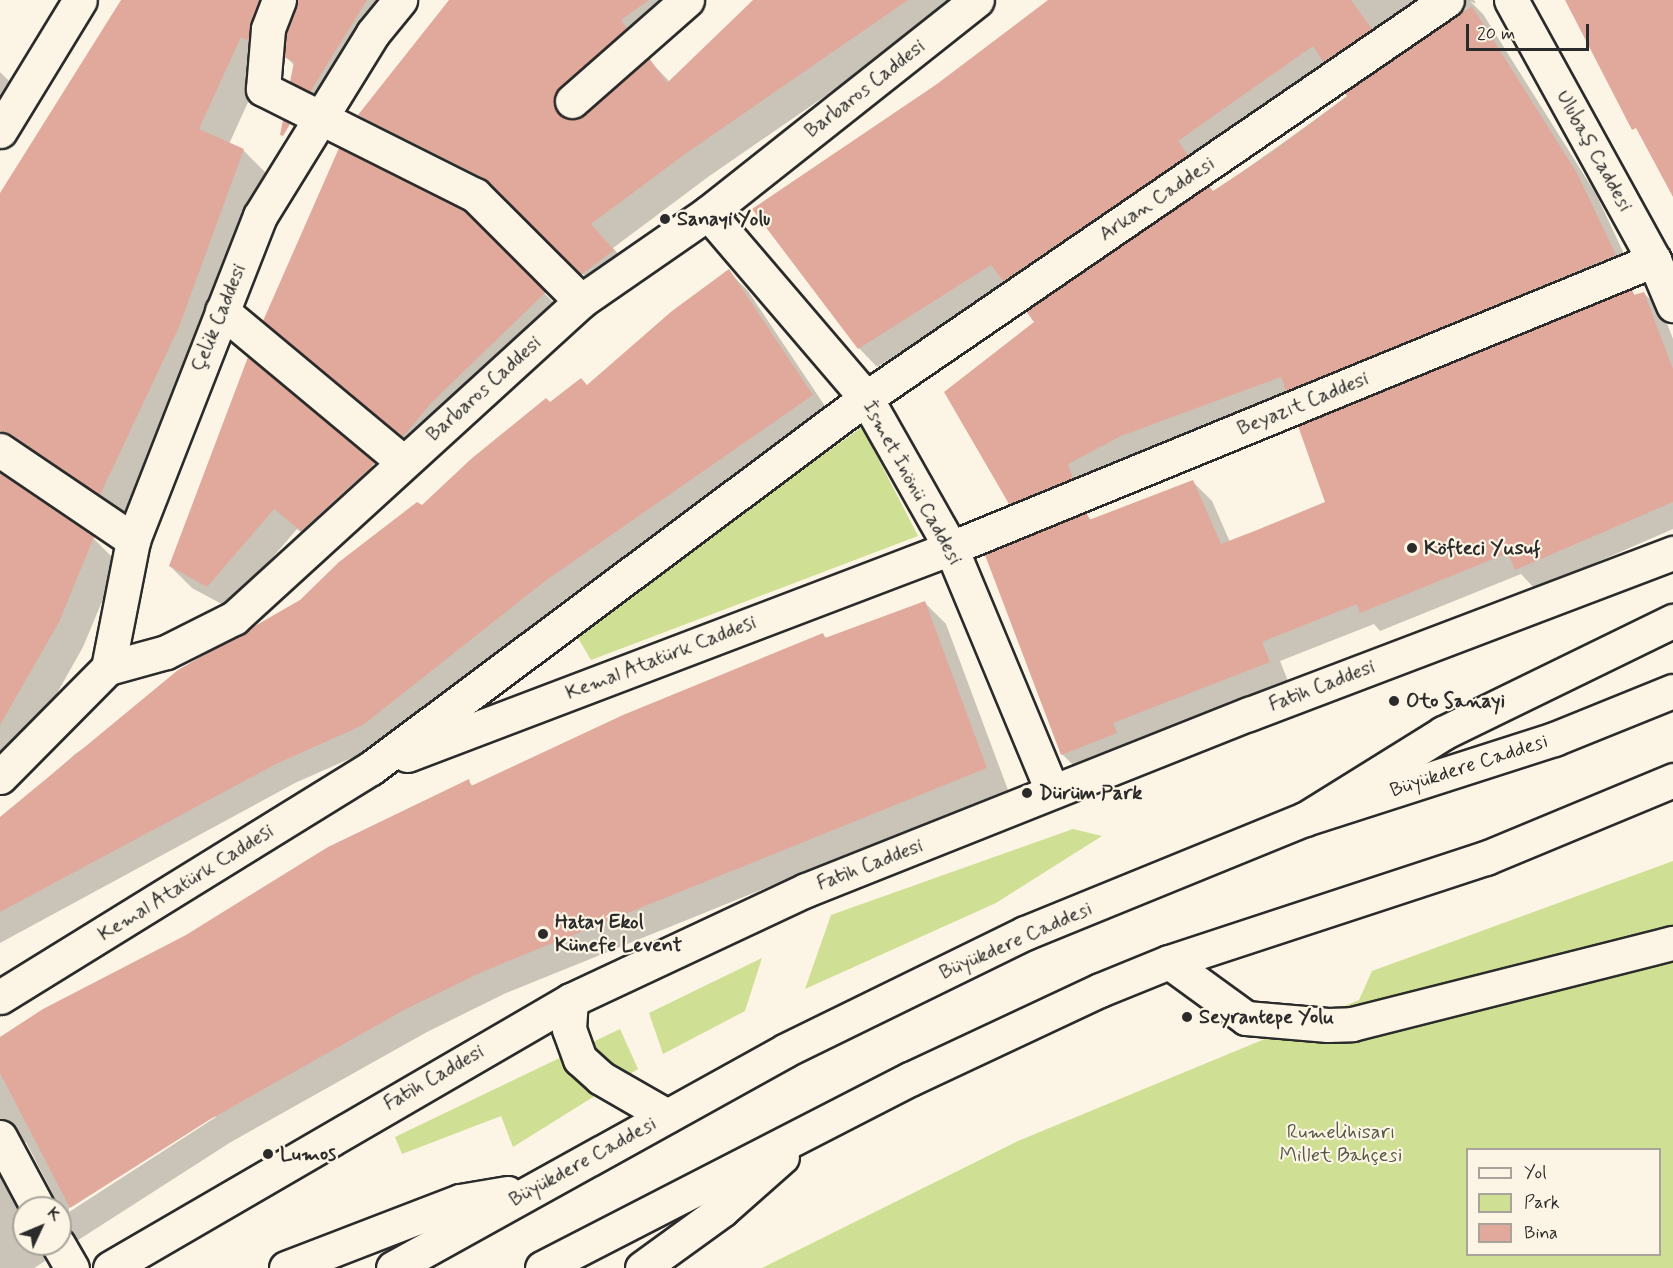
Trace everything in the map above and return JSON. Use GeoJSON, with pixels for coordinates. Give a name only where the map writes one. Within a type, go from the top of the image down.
{"type":"FeatureCollection","features":[{"type":"Feature","properties":{"kind":"main road"},"geometry":{"type":"LineString","coordinates":[[0,131],[80,0]]}},
{"type":"Feature","properties":{"kind":"main road"},"geometry":{"type":"LineString","coordinates":[[279,0],[268,29],[263,89],[475,195],[581,301]]}},
{"type":"Feature","properties":{"kind":"main road","name":"Çelik Caddesi"},"geometry":{"type":"LineString","coordinates":[[108,668],[133,540],[260,216],[374,33],[400,0]]}},
{"type":"Feature","properties":{"kind":"main road"},"geometry":{"type":"LineString","coordinates":[[572,101],[687,0]]}},
{"type":"Feature","properties":{"kind":"main road","name":"Barbaros Caddesi"},"geometry":{"type":"LineString","coordinates":[[0,777],[108,668],[166,652],[234,618],[581,301],[708,213],[977,0]]}},
{"type":"Feature","properties":{"kind":"main road","name":"Arkan Caddesi"},"geometry":{"type":"LineString","coordinates":[[867,399],[1446,0]]}},
{"type":"Feature","properties":{"kind":"main road","name":"Ulubaş Caddesi"},"geometry":{"type":"LineString","coordinates":[[1511,0],[1654,260],[1673,305]]}},
{"type":"Feature","properties":{"kind":"main road","name":"İsmet İnönü Caddesi"},"geometry":{"type":"LineString","coordinates":[[708,213],[867,399],[951,548],[1052,791]]}},
{"type":"Feature","properties":{"kind":"main road","name":"Beyazıt Caddesi"},"geometry":{"type":"LineString","coordinates":[[951,548],[1654,260]]}},
{"type":"Feature","properties":{"kind":"main road"},"geometry":{"type":"LineString","coordinates":[[222,311],[403,462]]}},
{"type":"Feature","properties":{"kind":"main road","name":"Kemal Atatürk Caddesi"},"geometry":{"type":"LineString","coordinates":[[0,997],[371,768],[867,399]]}},
{"type":"Feature","properties":{"kind":"main road"},"geometry":{"type":"LineString","coordinates":[[0,450],[133,540]]}},
{"type":"Feature","properties":{"kind":"main road","name":"Kemal Atatürk Caddesi"},"geometry":{"type":"LineString","coordinates":[[371,768],[951,548]]}},
{"type":"Feature","properties":{"kind":"main road","name":"Fatih Caddesi"},"geometry":{"type":"LineString","coordinates":[[110,1268],[571,1000],[806,890],[1052,791],[1673,553]]}},
{"type":"Feature","properties":{"kind":"main road"},"geometry":{"type":"LineString","coordinates":[[1305,819],[1443,733],[1673,621]]}},
{"type":"Feature","properties":{"kind":"main road","name":"Büyükdere Caddesi"},"geometry":{"type":"LineString","coordinates":[[393,1268],[786,1050],[1025,933],[1305,819],[1554,739],[1673,691]]}},
{"type":"Feature","properties":{"kind":"main road"},"geometry":{"type":"LineString","coordinates":[[542,1268],[1011,1029],[1169,962],[1486,858],[1673,780]]}},
{"type":"Feature","properties":{"kind":"main road"},"geometry":{"type":"LineString","coordinates":[[1169,962],[1246,1018],[1328,1025],[1352,1024],[1673,944]]}},
{"type":"Feature","properties":{"kind":"main road"},"geometry":{"type":"LineString","coordinates":[[571,1000],[569,1029],[580,1059],[601,1078],[667,1116]]}},
{"type":"Feature","properties":{"kind":"main road"},"geometry":{"type":"LineString","coordinates":[[642,1268],[722,1210],[819,1125]]}},
{"type":"Feature","properties":{"kind":"main road"},"geometry":{"type":"LineString","coordinates":[[1,1140],[31,1196]]}},
{"type":"Feature","properties":{"kind":"main road"},"geometry":{"type":"LineString","coordinates":[[286,1268],[460,1202],[539,1187]]}},
{"type":"Feature","properties":{"kind":"green space"},"geometry":{"type":"Polygon","coordinates":[[[862,427],[918,536],[591,660],[575,633],[862,427]]]}},
{"type":"Feature","properties":{"kind":"green space"},"geometry":{"type":"Polygon","coordinates":[[[1073,829],[1102,836],[996,903],[805,989],[831,915],[1073,829]]]}},
{"type":"Feature","properties":{"kind":"green space","name":"Rumelihisarı Millet Bahçesi"},"geometry":{"type":"Polygon","coordinates":[[[1673,861],[1673,1268],[762,1268],[1018,1141],[1359,1000],[1372,971],[1673,861]]]}},
{"type":"Feature","properties":{"kind":"green space"},"geometry":{"type":"Polygon","coordinates":[[[762,958],[745,1011],[663,1054],[649,1013],[762,958]]]}},
{"type":"Feature","properties":{"kind":"green space"},"geometry":{"type":"Polygon","coordinates":[[[620,1029],[638,1069],[513,1147],[501,1116],[402,1154],[395,1137],[620,1029]]]}},
{"type":"Feature","properties":{"kind":"building"},"geometry":{"type":"Polygon","coordinates":[[[121,0],[259,0],[248,41],[241,37],[199,129],[244,149],[179,327],[100,495],[11,434],[0,431],[0,193],[121,0]]]}},
{"type":"Feature","properties":{"kind":"building"},"geometry":{"type":"Polygon","coordinates":[[[297,0],[367,0],[310,92],[290,82],[294,62],[284,57],[286,33],[297,0]]]}},
{"type":"Feature","properties":{"kind":"building"},"geometry":{"type":"Polygon","coordinates":[[[449,0],[649,0],[621,20],[627,28],[555,94],[558,113],[575,119],[649,58],[667,83],[753,0],[908,0],[685,154],[591,224],[614,250],[581,275],[484,178],[358,115],[449,0]]]}},
{"type":"Feature","properties":{"kind":"building"},"geometry":{"type":"Polygon","coordinates":[[[1048,0],[1351,0],[1372,29],[1323,62],[1313,46],[1178,141],[1188,155],[1003,281],[991,265],[858,349],[752,209],[937,84],[1048,0]]]}},
{"type":"Feature","properties":{"kind":"building"},"geometry":{"type":"Polygon","coordinates":[[[1565,0],[1673,0],[1673,197],[1636,128],[1632,130],[1565,0]]]}},
{"type":"Feature","properties":{"kind":"building"},"geometry":{"type":"Polygon","coordinates":[[[1472,6],[1577,173],[1616,255],[1286,391],[1281,377],[1121,436],[1068,464],[1073,478],[1009,504],[944,392],[1034,322],[1026,311],[1209,186],[1213,191],[1272,152],[1347,96],[1345,93],[1472,6]]]}},
{"type":"Feature","properties":{"kind":"building"},"geometry":{"type":"Polygon","coordinates":[[[283,120],[290,124],[283,136],[280,135],[283,120]]]}},
{"type":"Feature","properties":{"kind":"building"},"geometry":{"type":"Polygon","coordinates":[[[339,148],[464,210],[546,292],[431,403],[403,437],[263,321],[339,148]]]}},
{"type":"Feature","properties":{"kind":"building"},"geometry":{"type":"Polygon","coordinates":[[[729,269],[813,395],[545,581],[363,725],[276,764],[0,912],[0,817],[178,670],[300,600],[339,562],[417,502],[422,505],[471,459],[546,398],[550,402],[581,378],[587,385],[672,311],[729,269]]]}},
{"type":"Feature","properties":{"kind":"building"},"geometry":{"type":"Polygon","coordinates":[[[1632,289],[1634,295],[1644,292],[1673,369],[1673,502],[1515,570],[1508,553],[1360,613],[1357,604],[1262,642],[1270,662],[1113,723],[1117,733],[1061,755],[985,555],[1087,513],[1089,520],[1193,480],[1221,544],[1257,530],[1325,502],[1298,426],[1632,289]]]}},
{"type":"Feature","properties":{"kind":"building"},"geometry":{"type":"Polygon","coordinates":[[[248,357],[375,463],[301,531],[274,509],[207,587],[169,566],[248,357]]]}},
{"type":"Feature","properties":{"kind":"building"},"geometry":{"type":"Polygon","coordinates":[[[0,473],[94,537],[59,622],[0,725],[0,473]]]}},
{"type":"Feature","properties":{"kind":"building"},"geometry":{"type":"Polygon","coordinates":[[[925,601],[987,768],[484,971],[404,1010],[209,1120],[72,1207],[72,1196],[64,1196],[0,1073],[0,1037],[43,1009],[186,935],[328,847],[469,779],[471,786],[623,715],[823,633],[825,638],[925,601]]]}},
{"type":"Feature","properties":{"kind":"place","name":"Sanayi Yolu"},"geometry":{"type":"Point","coordinates":[665,219]}},
{"type":"Feature","properties":{"kind":"place","name":"Köfteci Yusuf"},"geometry":{"type":"Point","coordinates":[1412,548]}},
{"type":"Feature","properties":{"kind":"place","name":"Oto Sanayi"},"geometry":{"type":"Point","coordinates":[1394,701]}},
{"type":"Feature","properties":{"kind":"place","name":"Dürüm Park"},"geometry":{"type":"Point","coordinates":[1027,793]}},
{"type":"Feature","properties":{"kind":"place","name":"Hatay Ekol Künefe Levent"},"geometry":{"type":"Point","coordinates":[543,934]}},
{"type":"Feature","properties":{"kind":"place","name":"Seyrantepe Yolu"},"geometry":{"type":"Point","coordinates":[1187,1017]}},
{"type":"Feature","properties":{"kind":"place","name":"Lumos"},"geometry":{"type":"Point","coordinates":[268,1154]}}]}
